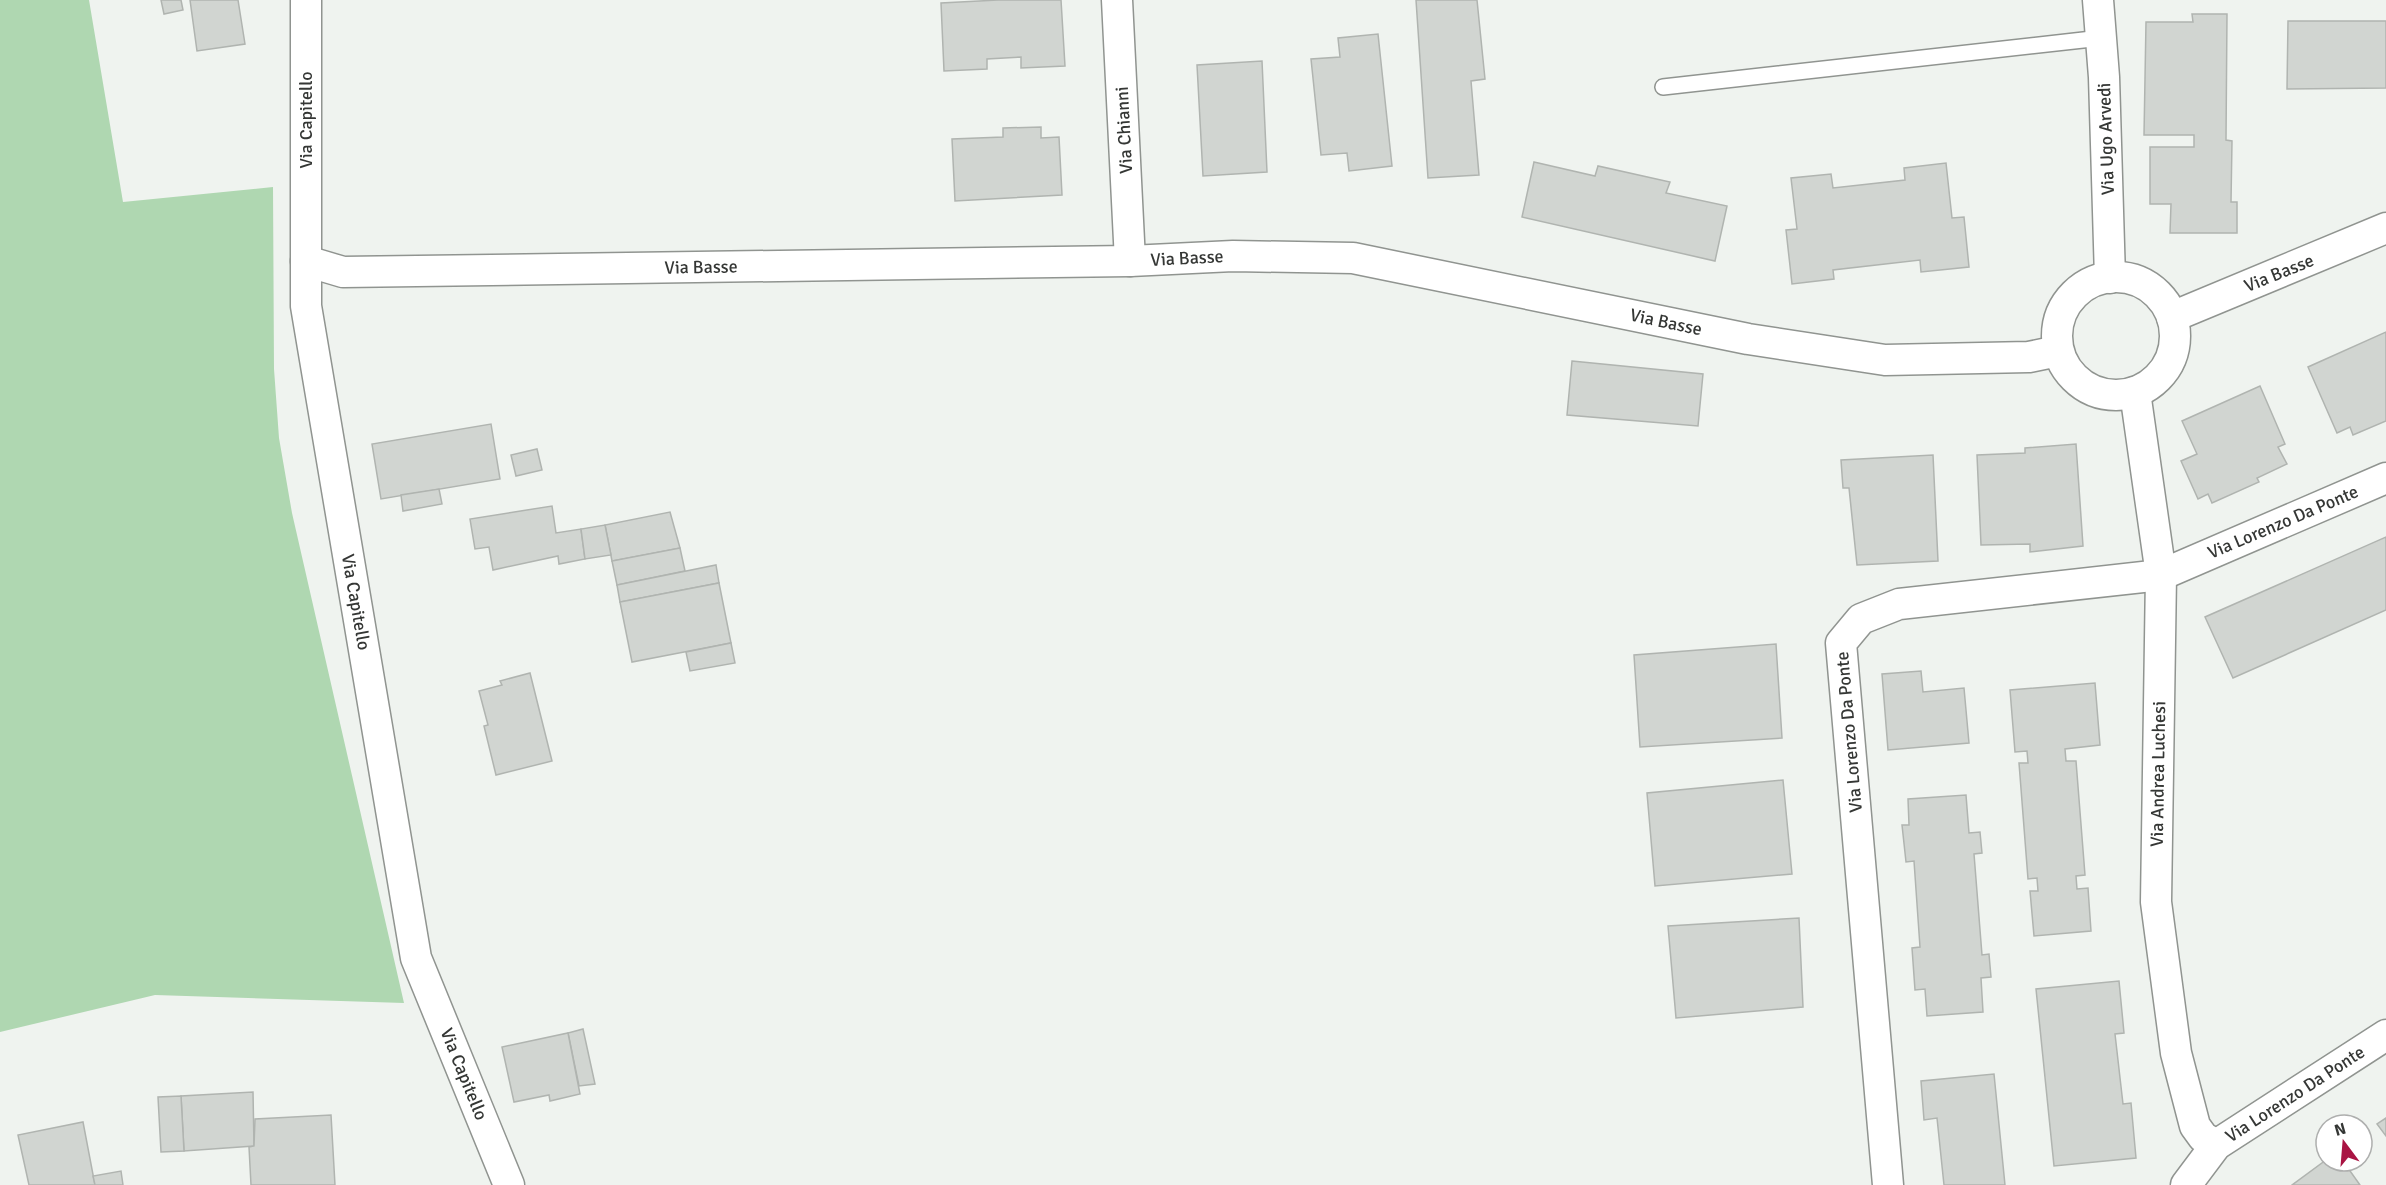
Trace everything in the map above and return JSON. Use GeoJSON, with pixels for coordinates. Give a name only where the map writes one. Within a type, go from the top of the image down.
{"type":"FeatureCollection","features":[{"type":"Feature","properties":{"kind":"street","name":"Via Capitello"},"geometry":{"type":"LineString","coordinates":[[306,0],[306,306],[416,958],[509,1185]]}},
{"type":"Feature","properties":{"kind":"street","name":"Via Chianni"},"geometry":{"type":"LineString","coordinates":[[1117,0],[1130,261]]}},
{"type":"Feature","properties":{"kind":"street","name":"Via Ugo Arvedi"},"geometry":{"type":"LineString","coordinates":[[2098,0],[2110,278]]}},
{"type":"Feature","properties":{"kind":"street","name":"Via Basse"},"geometry":{"type":"LineString","coordinates":[[2172,317],[2386,228]]}},
{"type":"Feature","properties":{"kind":"street","name":"Via Basse"},"geometry":{"type":"LineString","coordinates":[[306,261],[343,272],[1130,261],[1233,256],[1353,258],[1748,339],[1885,360],[2029,357],[2058,351]]}},
{"type":"Feature","properties":{"kind":"street"},"geometry":{"type":"LineString","coordinates":[[2110,278],[2130,279],[2150,287],[2164,302],[2172,317],[2176,332],[2174,352],[2164,372],[2135,392],[2109,396],[2089,390],[2073,377],[2058,351],[2057,330],[2062,312],[2073,295],[2090,284],[2110,278]]}},
{"type":"Feature","properties":{"kind":"street","name":"Via Andrea Luchesi"},"geometry":{"type":"LineString","coordinates":[[2135,392],[2161,575],[2156,902],[2176,1053],[2195,1126],[2203,1137],[2216,1145]]}},
{"type":"Feature","properties":{"kind":"street","name":"Via Lorenzo Da Ponte"},"geometry":{"type":"LineString","coordinates":[[1888,1185],[1841,643],[1861,619],[1899,604],[2161,575],[2386,478]]}},
{"type":"Feature","properties":{"kind":"street","name":"Via Lorenzo Da Ponte"},"geometry":{"type":"LineString","coordinates":[[2186,1185],[2216,1145],[2386,1035]]}},
{"type":"Feature","properties":{"kind":"lane"},"geometry":{"type":"LineString","coordinates":[[1663,87],[2101,38]]}},
{"type":"Feature","properties":{"kind":"green space"},"geometry":{"type":"Polygon","coordinates":[[[0,0],[89,0],[123,202],[273,187],[274,369],[279,438],[292,513],[404,1003],[155,995],[0,1032],[0,0]]]}},
{"type":"Feature","properties":{"kind":"building"},"geometry":{"type":"Polygon","coordinates":[[[161,0],[181,0],[183,10],[164,14],[161,0]]]}},
{"type":"Feature","properties":{"kind":"building"},"geometry":{"type":"Polygon","coordinates":[[[190,0],[238,0],[245,44],[197,51],[190,0]]]}},
{"type":"Feature","properties":{"kind":"building"},"geometry":{"type":"Polygon","coordinates":[[[1061,0],[1065,66],[1021,68],[1021,57],[987,59],[987,69],[944,71],[941,3],[1061,0]]]}},
{"type":"Feature","properties":{"kind":"building"},"geometry":{"type":"Polygon","coordinates":[[[1416,0],[1477,0],[1485,79],[1471,81],[1479,175],[1428,178],[1416,0]]]}},
{"type":"Feature","properties":{"kind":"building"},"geometry":{"type":"Polygon","coordinates":[[[2192,14],[2227,14],[2226,140],[2232,141],[2231,202],[2237,202],[2237,233],[2170,233],[2171,204],[2150,204],[2150,147],[2194,147],[2194,135],[2144,135],[2146,22],[2193,22],[2192,14]]]}},
{"type":"Feature","properties":{"kind":"building"},"geometry":{"type":"Polygon","coordinates":[[[2288,21],[2386,21],[2386,88],[2287,89],[2288,21]]]}},
{"type":"Feature","properties":{"kind":"building"},"geometry":{"type":"Polygon","coordinates":[[[1378,34],[1392,166],[1349,171],[1347,153],[1321,155],[1311,59],[1340,57],[1338,38],[1378,34]]]}},
{"type":"Feature","properties":{"kind":"building"},"geometry":{"type":"Polygon","coordinates":[[[1262,61],[1267,172],[1203,176],[1197,65],[1262,61]]]}},
{"type":"Feature","properties":{"kind":"building"},"geometry":{"type":"Polygon","coordinates":[[[1041,127],[1041,138],[1059,137],[1062,195],[955,201],[952,139],[1003,137],[1003,128],[1041,127]]]}},
{"type":"Feature","properties":{"kind":"building"},"geometry":{"type":"Polygon","coordinates":[[[1534,162],[1595,176],[1598,166],[1670,182],[1666,193],[1727,206],[1715,261],[1522,217],[1534,162]]]}},
{"type":"Feature","properties":{"kind":"building"},"geometry":{"type":"Polygon","coordinates":[[[1946,163],[1952,218],[1964,217],[1969,267],[1921,272],[1920,260],[1833,270],[1834,279],[1792,284],[1786,230],[1797,229],[1791,178],[1831,174],[1833,188],[1905,180],[1904,168],[1946,163]]]}},
{"type":"Feature","properties":{"kind":"building"},"geometry":{"type":"Polygon","coordinates":[[[2386,332],[2386,421],[2353,435],[2350,427],[2337,433],[2308,367],[2386,332]]]}},
{"type":"Feature","properties":{"kind":"building"},"geometry":{"type":"Polygon","coordinates":[[[1572,361],[1703,374],[1698,426],[1567,415],[1572,361]]]}},
{"type":"Feature","properties":{"kind":"building"},"geometry":{"type":"Polygon","coordinates":[[[2260,386],[2285,444],[2278,447],[2287,464],[2257,478],[2259,482],[2212,503],[2208,494],[2198,499],[2181,461],[2197,454],[2182,421],[2260,386]]]}},
{"type":"Feature","properties":{"kind":"building"},"geometry":{"type":"Polygon","coordinates":[[[491,424],[500,479],[381,499],[372,444],[491,424]]]}},
{"type":"Feature","properties":{"kind":"building"},"geometry":{"type":"Polygon","coordinates":[[[2076,444],[2083,546],[2030,552],[2030,544],[1981,545],[1977,455],[2025,453],[2025,448],[2076,444]]]}},
{"type":"Feature","properties":{"kind":"building"},"geometry":{"type":"Polygon","coordinates":[[[537,449],[542,470],[516,476],[511,455],[537,449]]]}},
{"type":"Feature","properties":{"kind":"building"},"geometry":{"type":"Polygon","coordinates":[[[1933,455],[1938,561],[1857,565],[1849,488],[1843,488],[1841,460],[1933,455]]]}},
{"type":"Feature","properties":{"kind":"building"},"geometry":{"type":"Polygon","coordinates":[[[439,489],[442,504],[403,511],[401,495],[439,489]]]}},
{"type":"Feature","properties":{"kind":"building"},"geometry":{"type":"Polygon","coordinates":[[[552,506],[556,533],[581,529],[585,559],[559,564],[558,556],[493,570],[489,547],[475,549],[470,519],[552,506]]]}},
{"type":"Feature","properties":{"kind":"building"},"geometry":{"type":"Polygon","coordinates":[[[670,512],[680,548],[612,561],[605,525],[670,512]]]}},
{"type":"Feature","properties":{"kind":"building"},"geometry":{"type":"Polygon","coordinates":[[[605,525],[611,555],[585,559],[581,529],[605,525]]]}},
{"type":"Feature","properties":{"kind":"building"},"geometry":{"type":"Polygon","coordinates":[[[2386,537],[2386,610],[2233,678],[2205,617],[2386,537]]]}},
{"type":"Feature","properties":{"kind":"building"},"geometry":{"type":"Polygon","coordinates":[[[680,548],[685,571],[617,585],[612,561],[680,548]]]}},
{"type":"Feature","properties":{"kind":"building"},"geometry":{"type":"Polygon","coordinates":[[[716,565],[719,583],[620,602],[617,585],[716,565]]]}},
{"type":"Feature","properties":{"kind":"building"},"geometry":{"type":"Polygon","coordinates":[[[719,583],[731,643],[632,662],[620,602],[719,583]]]}},
{"type":"Feature","properties":{"kind":"building"},"geometry":{"type":"Polygon","coordinates":[[[731,643],[735,663],[690,671],[686,652],[731,643]]]}},
{"type":"Feature","properties":{"kind":"building"},"geometry":{"type":"Polygon","coordinates":[[[1776,644],[1782,738],[1640,747],[1634,655],[1776,644]]]}},
{"type":"Feature","properties":{"kind":"building"},"geometry":{"type":"Polygon","coordinates":[[[1921,671],[1923,692],[1964,688],[1969,743],[1888,750],[1882,674],[1921,671]]]}},
{"type":"Feature","properties":{"kind":"building"},"geometry":{"type":"Polygon","coordinates":[[[530,673],[552,761],[496,775],[484,726],[488,725],[479,691],[502,685],[500,681],[530,673]]]}},
{"type":"Feature","properties":{"kind":"building"},"geometry":{"type":"Polygon","coordinates":[[[2095,683],[2100,745],[2065,749],[2066,761],[2076,761],[2085,875],[2076,876],[2077,889],[2088,888],[2091,931],[2034,936],[2030,891],[2038,891],[2037,878],[2028,879],[2019,763],[2028,763],[2027,751],[2015,752],[2010,690],[2095,683]]]}},
{"type":"Feature","properties":{"kind":"building"},"geometry":{"type":"Polygon","coordinates":[[[1783,780],[1792,874],[1655,886],[1647,793],[1783,780]]]}},
{"type":"Feature","properties":{"kind":"building"},"geometry":{"type":"Polygon","coordinates":[[[1966,795],[1969,833],[1980,832],[1982,853],[1974,854],[1982,955],[1989,954],[1991,977],[1981,978],[1983,1012],[1927,1016],[1925,989],[1915,990],[1912,948],[1920,947],[1914,861],[1906,862],[1902,825],[1909,825],[1908,799],[1966,795]]]}},
{"type":"Feature","properties":{"kind":"building"},"geometry":{"type":"Polygon","coordinates":[[[1799,918],[1803,1007],[1676,1018],[1668,926],[1799,918]]]}},
{"type":"Feature","properties":{"kind":"building"},"geometry":{"type":"Polygon","coordinates":[[[2119,981],[2124,1033],[2115,1034],[2123,1104],[2131,1103],[2136,1158],[2054,1166],[2036,989],[2119,981]]]}},
{"type":"Feature","properties":{"kind":"building"},"geometry":{"type":"Polygon","coordinates":[[[583,1029],[595,1084],[579,1086],[568,1033],[583,1029]]]}},
{"type":"Feature","properties":{"kind":"building"},"geometry":{"type":"Polygon","coordinates":[[[568,1033],[580,1094],[550,1101],[549,1095],[514,1102],[502,1047],[568,1033]]]}},
{"type":"Feature","properties":{"kind":"building"},"geometry":{"type":"Polygon","coordinates":[[[1994,1074],[2005,1185],[1944,1185],[1937,1118],[1924,1120],[1921,1081],[1994,1074]]]}},
{"type":"Feature","properties":{"kind":"building"},"geometry":{"type":"Polygon","coordinates":[[[253,1092],[254,1146],[184,1151],[181,1096],[253,1092]]]}},
{"type":"Feature","properties":{"kind":"building"},"geometry":{"type":"Polygon","coordinates":[[[181,1096],[184,1151],[161,1152],[158,1097],[181,1096]]]}},
{"type":"Feature","properties":{"kind":"building"},"geometry":{"type":"Polygon","coordinates":[[[331,1115],[335,1185],[251,1185],[249,1147],[254,1146],[255,1119],[331,1115]]]}},
{"type":"Feature","properties":{"kind":"building"},"geometry":{"type":"Polygon","coordinates":[[[2386,1118],[2386,1136],[2377,1124],[2386,1118]]]}},
{"type":"Feature","properties":{"kind":"building"},"geometry":{"type":"Polygon","coordinates":[[[83,1122],[95,1185],[29,1185],[18,1135],[83,1122]]]}},
{"type":"Feature","properties":{"kind":"building"},"geometry":{"type":"Polygon","coordinates":[[[2314,1169],[2314,1173],[2352,1173],[2360,1185],[2292,1185],[2314,1169]]]}},
{"type":"Feature","properties":{"kind":"building"},"geometry":{"type":"Polygon","coordinates":[[[121,1171],[123,1185],[95,1185],[93,1176],[121,1171]]]}}]}
